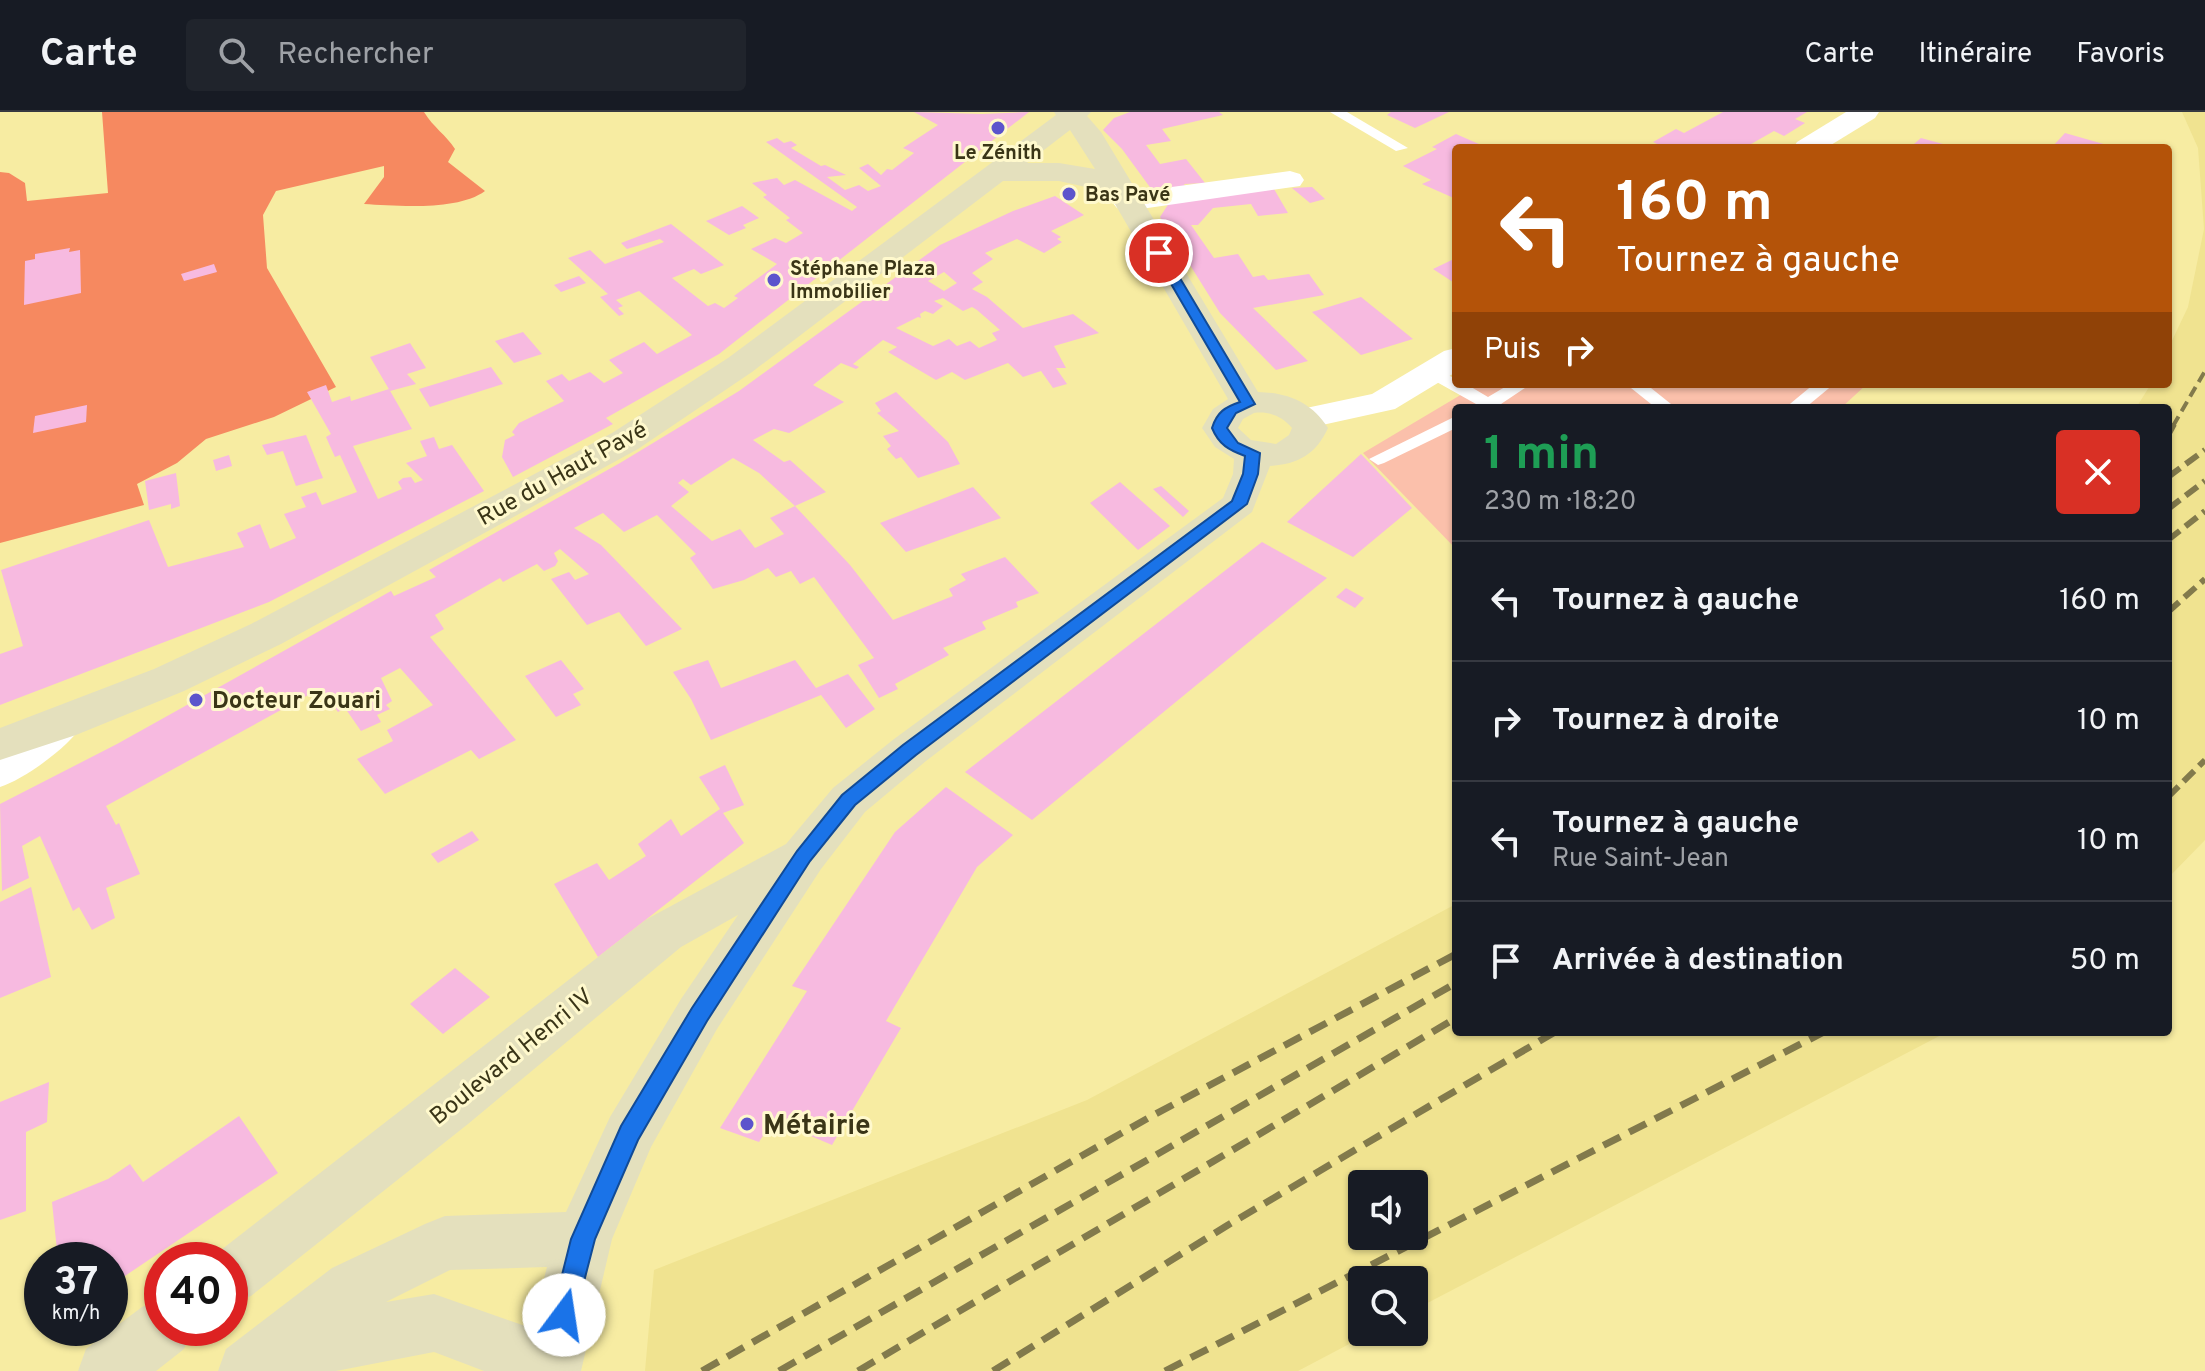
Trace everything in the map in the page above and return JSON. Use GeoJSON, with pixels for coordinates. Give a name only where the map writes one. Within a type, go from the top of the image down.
{"type":"FeatureCollection","features":[{"type":"Feature","properties":{"kind":"street"},"geometry":{"type":"LineString","coordinates":[[1813,144],[1865,112]]}},
{"type":"Feature","properties":{"kind":"street"},"geometry":{"type":"LineString","coordinates":[[1073,113],[1248,404]]}},
{"type":"Feature","properties":{"kind":"street","name":"Rue du Haut Pavé"},"geometry":{"type":"LineString","coordinates":[[0,744],[61,724],[169,680],[266,634],[625,441],[740,365],[998,173],[1073,113]]}},
{"type":"Feature","properties":{"kind":"street"},"geometry":{"type":"LineString","coordinates":[[998,173],[1060,170],[1096,177],[1123,194],[1290,180]]}},
{"type":"Feature","properties":{"kind":"street"},"geometry":{"type":"LineString","coordinates":[[1304,418],[1383,402],[1444,365]]}},
{"type":"Feature","properties":{"kind":"street"},"geometry":{"type":"LineString","coordinates":[[1248,404],[1278,404],[1304,418],[1310,428],[1307,439],[1298,448],[1283,454],[1253,453],[1233,446],[1224,438],[1220,428],[1230,410],[1248,404]]}},
{"type":"Feature","properties":{"kind":"street"},"geometry":{"type":"LineString","coordinates":[[261,1362],[434,1323],[552,1368],[583,1239],[629,1134],[699,1014],[804,856],[849,800],[910,750],[1239,504],[1251,474],[1253,453]]}},
{"type":"Feature","properties":{"kind":"street"},"geometry":{"type":"LineString","coordinates":[[0,770],[61,724]]}},
{"type":"Feature","properties":{"kind":"street","name":"Boulevard Henri IV"},"geometry":{"type":"LineString","coordinates":[[248,1262],[437,1116],[664,933],[804,856]]}},
{"type":"Feature","properties":{"kind":"street"},"geometry":{"type":"LineString","coordinates":[[261,1362],[353,1288],[445,1243],[583,1239]]}},
{"type":"Feature","properties":{"kind":"street"},"geometry":{"type":"LineString","coordinates":[[108,1371],[144,1343]]}},
{"type":"Feature","properties":{"kind":"lane"},"geometry":{"type":"LineString","coordinates":[[1337,112],[1401,148]]}},
{"type":"Feature","properties":{"kind":"lane"},"geometry":{"type":"LineString","coordinates":[[1469,388],[1486,404]]}},
{"type":"Feature","properties":{"kind":"lane"},"geometry":{"type":"LineString","coordinates":[[1493,404],[1516,388]]}},
{"type":"Feature","properties":{"kind":"lane"},"geometry":{"type":"LineString","coordinates":[[1640,388],[1662,404]]}},
{"type":"Feature","properties":{"kind":"lane"},"geometry":{"type":"LineString","coordinates":[[1799,404],[1820,388]]}},
{"type":"Feature","properties":{"kind":"lane"},"geometry":{"type":"LineString","coordinates":[[1378,459],[1452,423]]}},
{"type":"Feature","properties":{"kind":"shaded area"},"geometry":{"type":"Polygon","coordinates":[[[102,112],[424,112],[455,149],[448,162],[485,191],[459,202],[444,204],[364,204],[384,177],[384,166],[276,191],[263,215],[267,268],[336,387],[274,417],[206,439],[177,463],[137,484],[144,505],[0,543],[0,172],[9,173],[25,183],[27,201],[108,193],[102,112]]]}},
{"type":"Feature","properties":{"kind":"shaded area"},"geometry":{"type":"Polygon","coordinates":[[[2182,112],[2205,112],[2205,840],[2172,874],[2172,404],[2138,404],[2148,388],[2172,388],[2172,341],[2188,307],[2204,229],[2198,148],[2182,112]]]}},
{"type":"Feature","properties":{"kind":"shaded area"},"geometry":{"type":"Polygon","coordinates":[[[1472,388],[1863,388],[1845,404],[1452,404],[1452,545],[1363,453],[1472,388]]]}},
{"type":"Feature","properties":{"kind":"shaded area"},"geometry":{"type":"Polygon","coordinates":[[[1452,906],[1452,1036],[1939,1036],[1428,1303],[1428,1266],[1348,1266],[1348,1345],[1298,1371],[645,1371],[654,1270],[1087,1100],[1452,906]]]}},
{"type":"Feature","properties":{"kind":"building"},"geometry":{"type":"Polygon","coordinates":[[[914,112],[1029,112],[719,354],[606,418],[613,424],[513,477],[502,457],[505,440],[515,435],[512,432],[519,423],[564,401],[546,381],[562,374],[569,381],[590,372],[604,383],[623,373],[609,360],[644,342],[657,354],[692,335],[639,291],[616,300],[623,306],[618,308],[624,314],[619,316],[600,297],[608,294],[568,258],[590,250],[605,264],[664,242],[660,239],[627,249],[621,243],[671,224],[724,265],[701,274],[694,269],[672,278],[708,306],[715,303],[724,308],[738,298],[734,296],[777,264],[751,249],[775,238],[786,243],[803,233],[786,220],[790,218],[763,197],[767,195],[752,183],[777,178],[784,185],[795,180],[852,211],[857,207],[766,142],[777,138],[784,143],[791,141],[797,145],[791,148],[821,166],[846,175],[827,177],[845,190],[859,185],[868,191],[881,186],[859,168],[868,164],[881,175],[887,169],[892,170],[914,153],[903,148],[938,125],[914,112]]]}},
{"type":"Feature","properties":{"kind":"building"},"geometry":{"type":"Polygon","coordinates":[[[1130,112],[1219,112],[1223,115],[1162,129],[1171,141],[1146,145],[1160,164],[1186,159],[1205,183],[1184,184],[1187,189],[1152,190],[1122,149],[1103,130],[1114,118],[1130,112]]]}},
{"type":"Feature","properties":{"kind":"building"},"geometry":{"type":"Polygon","coordinates":[[[1391,112],[1449,112],[1415,128],[1387,115],[1391,112]]]}},
{"type":"Feature","properties":{"kind":"building"},"geometry":{"type":"Polygon","coordinates":[[[1723,112],[1807,112],[1795,119],[1805,123],[1784,136],[1774,131],[1751,144],[1653,142],[1676,129],[1684,133],[1723,112]]]}},
{"type":"Feature","properties":{"kind":"building"},"geometry":{"type":"Polygon","coordinates":[[[2065,133],[2104,144],[2055,144],[2065,133]]]}},
{"type":"Feature","properties":{"kind":"building"},"geometry":{"type":"Polygon","coordinates":[[[1456,134],[1479,144],[1452,144],[1452,197],[1422,184],[1431,180],[1403,166],[1437,149],[1432,147],[1456,134]]]}},
{"type":"Feature","properties":{"kind":"building"},"geometry":{"type":"Polygon","coordinates":[[[1921,138],[1943,144],[1914,144],[1921,138]]]}},
{"type":"Feature","properties":{"kind":"building"},"geometry":{"type":"Polygon","coordinates":[[[1312,187],[1325,199],[1310,203],[1292,188],[1312,187]]]}},
{"type":"Feature","properties":{"kind":"building"},"geometry":{"type":"Polygon","coordinates":[[[1274,189],[1288,213],[1258,216],[1251,204],[1213,208],[1198,225],[1191,225],[1214,258],[1238,254],[1253,277],[1264,275],[1268,280],[1309,274],[1324,295],[1253,308],[1308,361],[1276,370],[1220,313],[1160,217],[1171,200],[1274,189]]]}},
{"type":"Feature","properties":{"kind":"building"},"geometry":{"type":"Polygon","coordinates":[[[1055,196],[1084,215],[1051,231],[1061,237],[1057,239],[1062,242],[1044,253],[1017,239],[985,253],[993,259],[972,273],[983,282],[972,289],[987,297],[1023,328],[1073,314],[1099,333],[1054,346],[1066,368],[1056,368],[1067,384],[1053,388],[1041,371],[1023,377],[1008,363],[965,380],[952,372],[936,380],[888,352],[897,347],[883,340],[853,364],[859,367],[856,369],[841,363],[813,385],[844,402],[789,433],[774,429],[753,440],[784,462],[790,460],[826,492],[795,506],[850,565],[893,620],[953,596],[949,589],[966,580],[961,574],[1005,557],[1039,593],[1016,602],[1018,607],[982,622],[986,629],[943,648],[949,655],[895,684],[898,689],[879,698],[858,665],[874,658],[814,577],[800,584],[791,571],[776,577],[768,568],[744,580],[713,589],[690,558],[696,554],[657,515],[624,532],[603,513],[574,528],[601,545],[682,629],[646,646],[619,612],[587,625],[551,579],[569,572],[575,580],[589,574],[560,549],[554,553],[558,561],[555,566],[544,571],[537,564],[503,582],[500,578],[435,615],[444,629],[430,637],[516,740],[479,759],[471,750],[385,794],[357,759],[393,741],[387,730],[433,705],[400,668],[381,678],[392,701],[386,705],[390,709],[377,715],[381,722],[361,731],[345,708],[338,712],[323,692],[313,697],[310,694],[106,806],[116,825],[119,823],[140,874],[106,888],[115,918],[92,930],[79,907],[73,911],[40,836],[22,846],[29,878],[2,891],[0,804],[117,744],[391,591],[394,596],[436,577],[429,570],[620,463],[739,391],[940,245],[1013,211],[1055,196]],[[944,272],[928,281],[944,291],[957,283],[944,272]],[[943,298],[934,301],[943,306],[933,314],[925,311],[920,314],[921,318],[896,328],[933,346],[949,339],[957,346],[970,341],[979,348],[997,340],[992,333],[1000,330],[977,310],[972,307],[963,311],[943,298]],[[733,458],[691,485],[683,479],[678,483],[689,492],[671,506],[712,541],[740,529],[755,548],[784,534],[770,518],[795,506],[759,473],[733,458]]]}},
{"type":"Feature","properties":{"kind":"building"},"geometry":{"type":"Polygon","coordinates":[[[742,206],[759,218],[743,225],[746,228],[729,235],[706,221],[742,206]]]}},
{"type":"Feature","properties":{"kind":"building"},"geometry":{"type":"Polygon","coordinates":[[[70,248],[69,252],[80,250],[81,293],[24,305],[25,261],[35,259],[35,254],[70,248]]]}},
{"type":"Feature","properties":{"kind":"building"},"geometry":{"type":"Polygon","coordinates":[[[1452,260],[1452,281],[1433,269],[1452,260]]]}},
{"type":"Feature","properties":{"kind":"building"},"geometry":{"type":"Polygon","coordinates":[[[214,264],[217,272],[184,281],[181,274],[214,264]]]}},
{"type":"Feature","properties":{"kind":"building"},"geometry":{"type":"Polygon","coordinates":[[[579,276],[586,283],[561,292],[554,285],[579,276]]]}},
{"type":"Feature","properties":{"kind":"building"},"geometry":{"type":"Polygon","coordinates":[[[1361,297],[1413,339],[1361,355],[1312,312],[1361,297]]]}},
{"type":"Feature","properties":{"kind":"building"},"geometry":{"type":"Polygon","coordinates":[[[523,332],[542,354],[514,363],[495,341],[523,332]]]}},
{"type":"Feature","properties":{"kind":"building"},"geometry":{"type":"Polygon","coordinates":[[[410,343],[426,368],[407,374],[416,384],[390,391],[370,357],[410,343]]]}},
{"type":"Feature","properties":{"kind":"building"},"geometry":{"type":"Polygon","coordinates":[[[491,367],[503,384],[430,407],[419,389],[491,367]]]}},
{"type":"Feature","properties":{"kind":"building"},"geometry":{"type":"Polygon","coordinates":[[[326,385],[332,402],[350,396],[351,401],[389,389],[412,429],[353,446],[378,499],[402,489],[398,482],[403,478],[411,477],[415,483],[423,480],[406,463],[427,456],[420,441],[434,437],[439,449],[452,445],[484,491],[269,602],[0,705],[0,654],[23,646],[1,570],[149,520],[168,567],[244,547],[237,533],[260,524],[270,549],[296,538],[284,514],[306,507],[301,497],[316,492],[322,505],[357,492],[340,455],[335,457],[326,437],[331,434],[307,392],[326,385]]]}},
{"type":"Feature","properties":{"kind":"building"},"geometry":{"type":"Polygon","coordinates":[[[896,392],[948,442],[960,464],[918,478],[901,457],[896,459],[887,449],[891,446],[883,436],[899,431],[877,413],[881,411],[875,403],[896,392]]]}},
{"type":"Feature","properties":{"kind":"building"},"geometry":{"type":"Polygon","coordinates":[[[87,405],[86,422],[33,433],[35,416],[87,405]]]}},
{"type":"Feature","properties":{"kind":"building"},"geometry":{"type":"Polygon","coordinates":[[[306,435],[323,478],[296,486],[283,451],[267,455],[262,445],[306,435]]]}},
{"type":"Feature","properties":{"kind":"building"},"geometry":{"type":"Polygon","coordinates":[[[1361,454],[1412,508],[1353,557],[1287,522],[1361,454]]]}},
{"type":"Feature","properties":{"kind":"building"},"geometry":{"type":"Polygon","coordinates":[[[229,455],[232,466],[216,471],[213,460],[229,455]]]}},
{"type":"Feature","properties":{"kind":"building"},"geometry":{"type":"Polygon","coordinates":[[[176,473],[180,506],[171,509],[171,504],[149,510],[145,481],[176,473]]]}},
{"type":"Feature","properties":{"kind":"building"},"geometry":{"type":"Polygon","coordinates":[[[1120,482],[1170,526],[1138,550],[1090,503],[1120,482]]]}},
{"type":"Feature","properties":{"kind":"building"},"geometry":{"type":"Polygon","coordinates":[[[1161,486],[1189,511],[1183,517],[1153,489],[1161,486]]]}},
{"type":"Feature","properties":{"kind":"building"},"geometry":{"type":"Polygon","coordinates":[[[973,487],[1001,518],[906,552],[880,523],[973,487]]]}},
{"type":"Feature","properties":{"kind":"building"},"geometry":{"type":"Polygon","coordinates":[[[1262,542],[1327,578],[1032,820],[965,772],[1262,542]]]}},
{"type":"Feature","properties":{"kind":"building"},"geometry":{"type":"Polygon","coordinates":[[[1346,588],[1364,598],[1355,608],[1336,597],[1346,588]]]}},
{"type":"Feature","properties":{"kind":"building"},"geometry":{"type":"Polygon","coordinates":[[[561,660],[584,689],[573,694],[581,705],[556,717],[525,676],[561,660]]]}},
{"type":"Feature","properties":{"kind":"building"},"geometry":{"type":"Polygon","coordinates":[[[708,660],[721,688],[795,660],[816,688],[848,674],[875,709],[846,728],[821,695],[711,740],[691,699],[673,672],[708,660]]]}},
{"type":"Feature","properties":{"kind":"building"},"geometry":{"type":"Polygon","coordinates":[[[725,765],[744,805],[723,813],[744,843],[598,957],[554,884],[597,863],[609,880],[646,856],[638,844],[671,819],[681,836],[720,809],[699,777],[725,765]]]}},
{"type":"Feature","properties":{"kind":"building"},"geometry":{"type":"Polygon","coordinates":[[[946,787],[1013,835],[977,867],[886,1021],[901,1028],[832,1145],[773,1120],[759,1142],[720,1128],[807,991],[792,986],[895,832],[946,787]]]}},
{"type":"Feature","properties":{"kind":"building"},"geometry":{"type":"Polygon","coordinates":[[[472,831],[479,840],[438,863],[431,854],[472,831]]]}},
{"type":"Feature","properties":{"kind":"building"},"geometry":{"type":"Polygon","coordinates":[[[31,887],[51,977],[0,998],[0,902],[31,887]]]}},
{"type":"Feature","properties":{"kind":"building"},"geometry":{"type":"Polygon","coordinates":[[[455,968],[490,997],[443,1034],[410,1004],[455,968]]]}},
{"type":"Feature","properties":{"kind":"building"},"geometry":{"type":"Polygon","coordinates":[[[49,1082],[47,1122],[26,1132],[26,1211],[0,1220],[0,1102],[49,1082]]]}},
{"type":"Feature","properties":{"kind":"building"},"geometry":{"type":"Polygon","coordinates":[[[239,1116],[278,1173],[175,1242],[144,1242],[144,1263],[128,1274],[128,1242],[56,1242],[52,1202],[108,1179],[130,1164],[143,1182],[239,1116]]]}},
{"type":"Feature","properties":{"kind":"railway"},"geometry":{"type":"LineString","coordinates":[[2173,426],[2205,371]]}},
{"type":"Feature","properties":{"kind":"railway"},"geometry":{"type":"LineString","coordinates":[[2172,428],[2174,424]]}},
{"type":"Feature","properties":{"kind":"railway"},"geometry":{"type":"LineString","coordinates":[[2172,474],[2205,450]]}},
{"type":"Feature","properties":{"kind":"railway"},"geometry":{"type":"LineString","coordinates":[[2172,506],[2205,481]]}},
{"type":"Feature","properties":{"kind":"railway"},"geometry":{"type":"LineString","coordinates":[[2172,537],[2205,511]]}},
{"type":"Feature","properties":{"kind":"railway"},"geometry":{"type":"LineString","coordinates":[[2172,608],[2205,579]]}},
{"type":"Feature","properties":{"kind":"railway"},"geometry":{"type":"LineString","coordinates":[[2172,793],[2205,760]]}},
{"type":"Feature","properties":{"kind":"railway"},"geometry":{"type":"LineString","coordinates":[[702,1371],[1150,1117],[1452,956]]}},
{"type":"Feature","properties":{"kind":"railway"},"geometry":{"type":"LineString","coordinates":[[779,1371],[1452,985]]}},
{"type":"Feature","properties":{"kind":"railway"},"geometry":{"type":"LineString","coordinates":[[858,1371],[1452,1020]]}},
{"type":"Feature","properties":{"kind":"railway"},"geometry":{"type":"LineString","coordinates":[[993,1371],[1228,1225],[1548,1036]]}},
{"type":"Feature","properties":{"kind":"railway"},"geometry":{"type":"LineString","coordinates":[[1165,1371],[1816,1036]]}},
{"type":"Feature","properties":{"kind":"place","name":"Le Zénith"},"geometry":{"type":"Point","coordinates":[998,128]}},
{"type":"Feature","properties":{"kind":"place","name":"Bas Pavé"},"geometry":{"type":"Point","coordinates":[1069,194]}},
{"type":"Feature","properties":{"kind":"place","name":"Stéphane Plaza Immobilier"},"geometry":{"type":"Point","coordinates":[774,280]}},
{"type":"Feature","properties":{"kind":"place","name":"Docteur Zouari"},"geometry":{"type":"Point","coordinates":[196,700]}},
{"type":"Feature","properties":{"kind":"place","name":"Métairie"},"geometry":{"type":"Point","coordinates":[747,1124]}},
{"type":"Feature","properties":{"kind":"route"},"geometry":{"type":"LineString","coordinates":[[564,1315],[583,1239],[629,1134],[699,1014],[804,856],[849,800],[910,750],[1239,504],[1251,474],[1253,453],[1233,446],[1224,438],[1220,428],[1230,410],[1248,404],[1159,253]]}}]}
